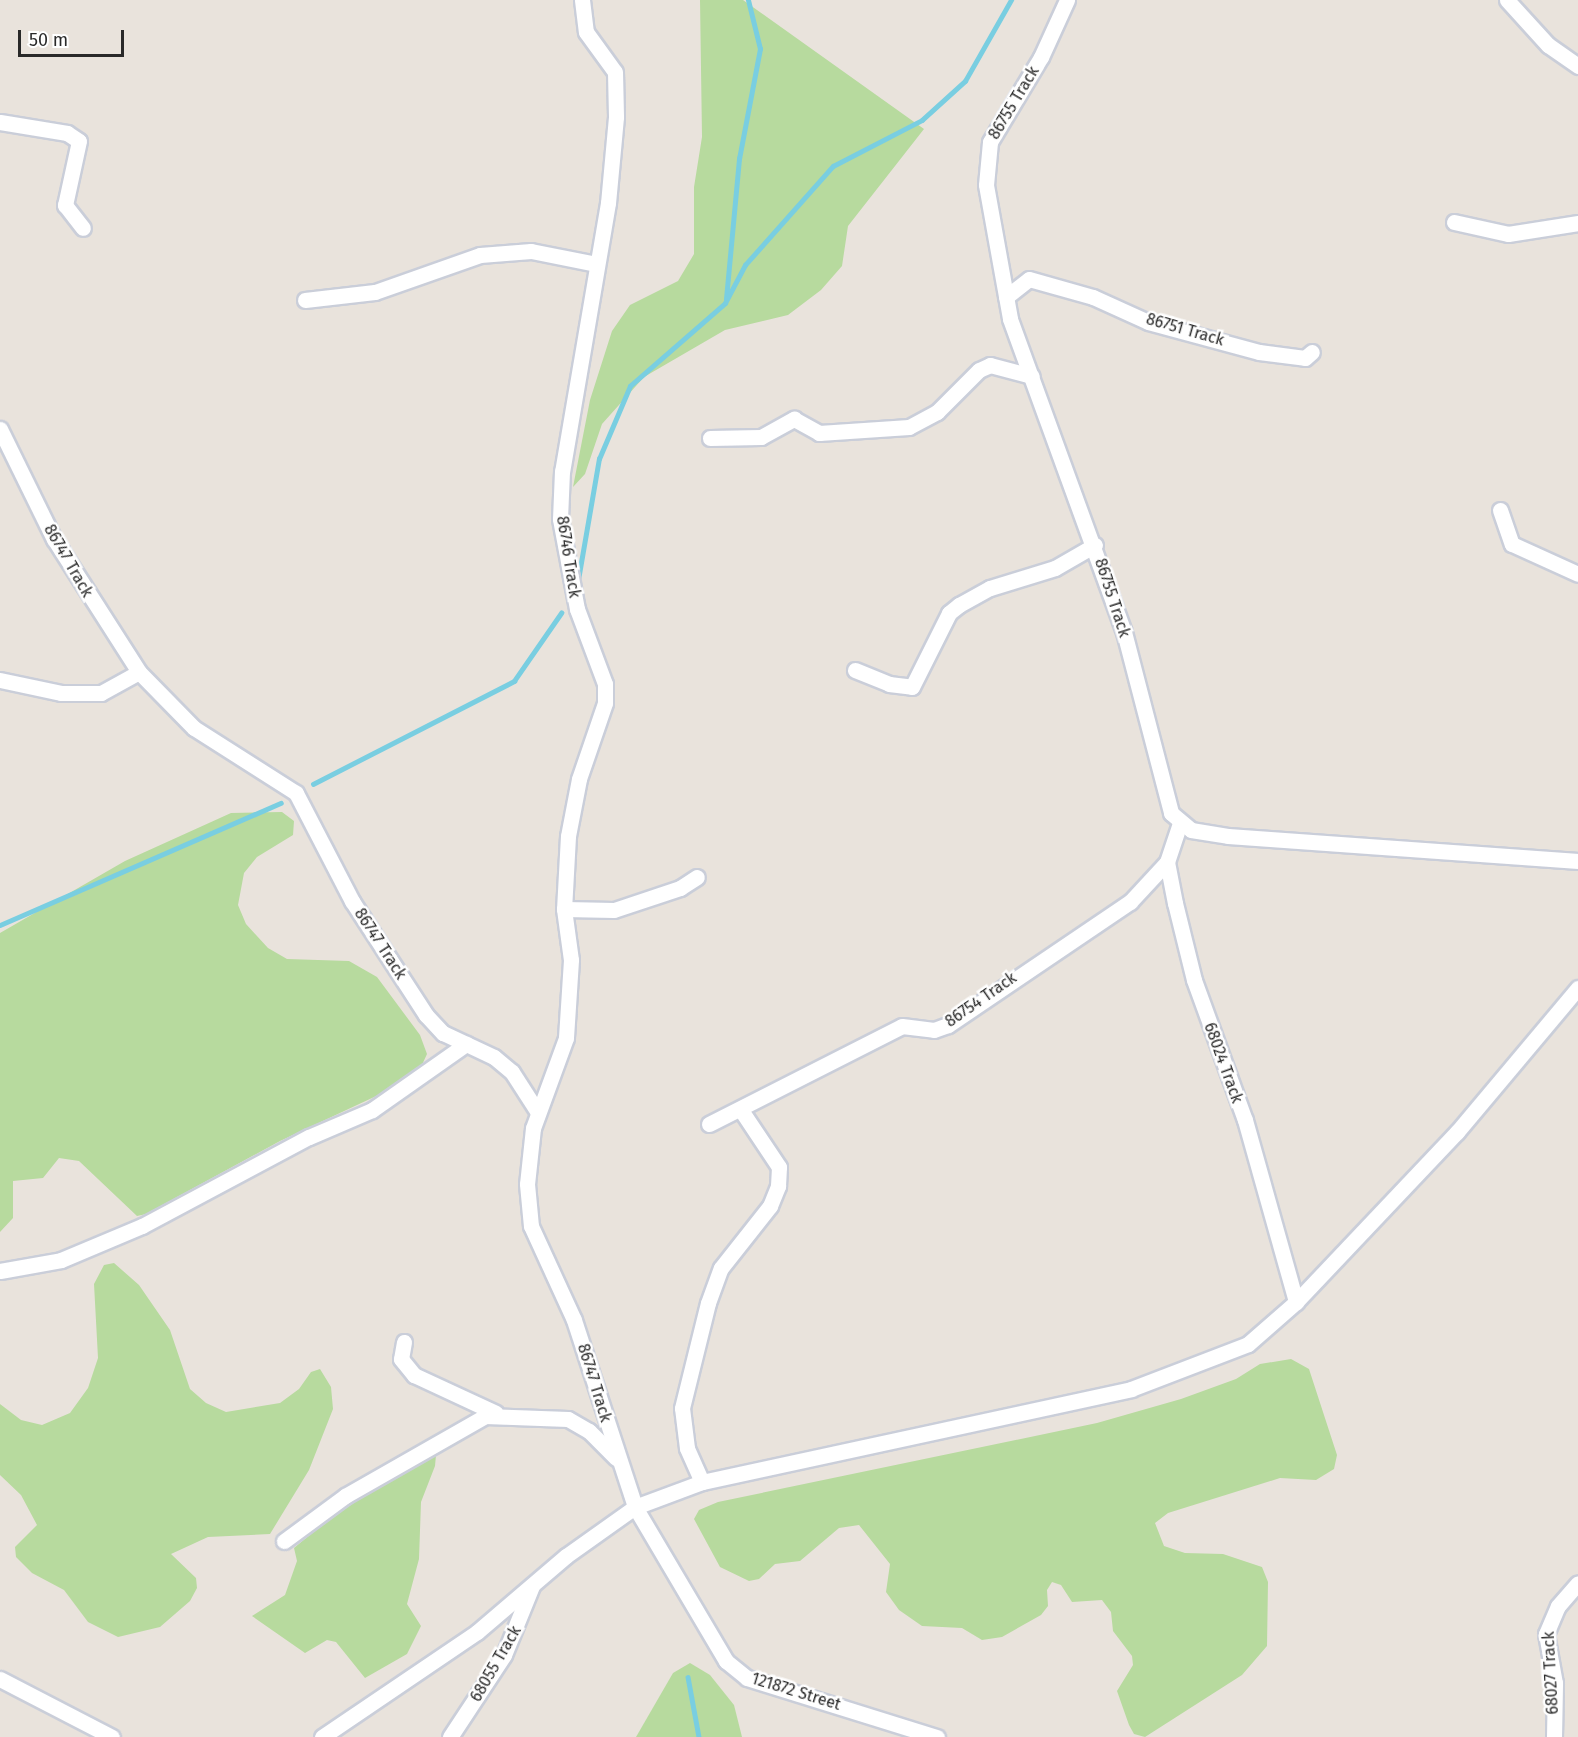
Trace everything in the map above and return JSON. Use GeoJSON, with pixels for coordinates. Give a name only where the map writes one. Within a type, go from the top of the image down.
{"type":"FeatureCollection","features":[{"type":"Feature","properties":{"kind":"street","name":"86746 Track"},"geometry":{"type":"LineString","coordinates":[[537,1112],[566,1038],[570,960],[564,909],[574,800],[605,703],[605,684],[577,609],[560,519],[564,460],[611,175],[617,83],[609,61],[586,33],[582,0]]}},
{"type":"Feature","properties":{"kind":"street","name":"86755 Track"},"geometry":{"type":"LineString","coordinates":[[1067,0],[1041,57],[999,123],[985,161],[1006,297],[1124,632],[1159,777],[1171,813],[1180,823]]}},
{"type":"Feature","properties":{"kind":"street"},"geometry":{"type":"LineString","coordinates":[[1507,0],[1548,45],[1578,66]]}},
{"type":"Feature","properties":{"kind":"street"},"geometry":{"type":"LineString","coordinates":[[0,122],[67,133],[79,141],[79,154],[65,205],[83,228]]}},
{"type":"Feature","properties":{"kind":"street"},"geometry":{"type":"LineString","coordinates":[[1454,222],[1508,234],[1578,223]]}},
{"type":"Feature","properties":{"kind":"street"},"geometry":{"type":"LineString","coordinates":[[305,300],[375,292],[461,258],[531,251],[596,264]]}},
{"type":"Feature","properties":{"kind":"street","name":"86751 Track"},"geometry":{"type":"LineString","coordinates":[[1006,297],[1029,279],[1060,286],[1149,322],[1259,352],[1305,358],[1312,352]]}},
{"type":"Feature","properties":{"kind":"street"},"geometry":{"type":"LineString","coordinates":[[710,438],[761,437],[794,419],[819,433],[909,427],[937,412],[979,370],[990,365],[1032,376]]}},
{"type":"Feature","properties":{"kind":"street","name":"86747 Track"},"geometry":{"type":"LineString","coordinates":[[0,429],[59,547],[139,672],[194,728],[296,793],[352,901],[409,989],[443,1033],[494,1057],[512,1072],[537,1112],[527,1184],[531,1226],[574,1320],[635,1507]]}},
{"type":"Feature","properties":{"kind":"street"},"geometry":{"type":"LineString","coordinates":[[1500,510],[1512,544],[1578,574]]}},
{"type":"Feature","properties":{"kind":"street"},"geometry":{"type":"LineString","coordinates":[[855,670],[889,684],[912,687],[949,613],[959,605],[990,588],[1055,568],[1095,545]]}},
{"type":"Feature","properties":{"kind":"street"},"geometry":{"type":"LineString","coordinates":[[0,680],[61,693],[101,693],[139,672]]}},
{"type":"Feature","properties":{"kind":"street"},"geometry":{"type":"LineString","coordinates":[[1167,862],[1180,823],[1191,830],[1228,836],[1578,861]]}},
{"type":"Feature","properties":{"kind":"street","name":"86754 Track"},"geometry":{"type":"LineString","coordinates":[[709,1124],[741,1110],[902,1026],[934,1030],[948,1025],[1130,902],[1167,862]]}},
{"type":"Feature","properties":{"kind":"street","name":"68024 Track"},"geometry":{"type":"LineString","coordinates":[[1167,862],[1194,980],[1245,1120],[1296,1302]]}},
{"type":"Feature","properties":{"kind":"street"},"geometry":{"type":"LineString","coordinates":[[564,909],[625,907],[697,877]]}},
{"type":"Feature","properties":{"kind":"street"},"geometry":{"type":"LineString","coordinates":[[322,1737],[440,1659],[635,1507],[702,1482],[1131,1389],[1226,1356],[1248,1344],[1296,1302],[1503,1083],[1578,988]]}},
{"type":"Feature","properties":{"kind":"street"},"geometry":{"type":"LineString","coordinates":[[0,1271],[61,1260],[133,1231],[309,1137],[372,1110],[466,1044]]}},
{"type":"Feature","properties":{"kind":"street"},"geometry":{"type":"LineString","coordinates":[[702,1482],[687,1448],[682,1408],[708,1303],[721,1268],[770,1206],[778,1186],[779,1167],[741,1110]]}},
{"type":"Feature","properties":{"kind":"street"},"geometry":{"type":"LineString","coordinates":[[404,1342],[401,1359],[414,1375],[496,1413],[568,1419],[589,1431],[618,1460]]}},
{"type":"Feature","properties":{"kind":"street"},"geometry":{"type":"LineString","coordinates":[[284,1541],[345,1496],[461,1428],[496,1413]]}},
{"type":"Feature","properties":{"kind":"street","name":"121872 Street"},"geometry":{"type":"LineString","coordinates":[[635,1507],[714,1642],[736,1671],[765,1684],[937,1737]]}},
{"type":"Feature","properties":{"kind":"street","name":"68027 Track"},"geometry":{"type":"LineString","coordinates":[[1554,1737],[1555,1683],[1546,1634],[1558,1606],[1578,1583]]}},
{"type":"Feature","properties":{"kind":"street","name":"68055 Track"},"geometry":{"type":"LineString","coordinates":[[450,1737],[504,1655],[532,1586]]}},
{"type":"Feature","properties":{"kind":"street"},"geometry":{"type":"LineString","coordinates":[[0,1679],[112,1737]]}},
{"type":"Feature","properties":{"kind":"green space"},"geometry":{"type":"Polygon","coordinates":[[[700,0],[743,0],[924,129],[848,226],[842,266],[821,290],[788,315],[725,330],[644,377],[602,424],[585,474],[573,487],[590,400],[612,331],[630,305],[678,281],[694,254],[694,187],[702,137],[700,0]]]}},
{"type":"Feature","properties":{"kind":"green space"},"geometry":{"type":"Polygon","coordinates":[[[282,812],[294,821],[293,835],[257,857],[244,873],[238,905],[246,924],[268,948],[287,959],[349,961],[377,977],[420,1035],[427,1054],[421,1067],[387,1091],[280,1141],[146,1214],[137,1216],[79,1161],[59,1158],[43,1178],[13,1181],[13,1218],[0,1232],[0,933],[125,861],[231,813],[282,812]]]}},
{"type":"Feature","properties":{"kind":"green space"},"geometry":{"type":"Polygon","coordinates":[[[114,1263],[139,1285],[170,1330],[190,1389],[206,1403],[226,1412],[280,1403],[299,1389],[311,1372],[320,1369],[331,1387],[333,1409],[309,1470],[270,1534],[208,1537],[171,1554],[196,1578],[197,1588],[190,1601],[160,1627],[118,1637],[88,1622],[64,1590],[32,1573],[16,1557],[15,1547],[37,1525],[21,1495],[0,1475],[0,1404],[21,1420],[42,1425],[70,1413],[88,1388],[98,1358],[94,1284],[104,1265],[114,1263]]]}},
{"type":"Feature","properties":{"kind":"green space"},"geometry":{"type":"Polygon","coordinates":[[[1291,1359],[1309,1369],[1337,1455],[1334,1469],[1316,1480],[1280,1478],[1168,1513],[1155,1523],[1164,1546],[1185,1553],[1223,1554],[1262,1567],[1268,1582],[1267,1646],[1242,1675],[1145,1737],[1134,1734],[1117,1691],[1133,1665],[1132,1656],[1113,1631],[1111,1612],[1102,1600],[1072,1602],[1061,1585],[1052,1582],[1047,1590],[1048,1606],[1041,1615],[1002,1637],[982,1640],[962,1628],[922,1626],[899,1610],[886,1592],[890,1564],[859,1525],[839,1528],[800,1561],[775,1564],[759,1579],[749,1581],[720,1567],[694,1519],[699,1510],[718,1502],[1097,1423],[1181,1399],[1236,1379],[1260,1364],[1291,1359]]]}},
{"type":"Feature","properties":{"kind":"green space"},"geometry":{"type":"Polygon","coordinates":[[[431,1454],[436,1455],[435,1466],[421,1502],[419,1559],[407,1604],[421,1626],[407,1654],[365,1678],[336,1642],[327,1640],[305,1653],[252,1616],[285,1595],[297,1561],[294,1548],[347,1504],[431,1454]]]}},
{"type":"Feature","properties":{"kind":"green space"},"geometry":{"type":"Polygon","coordinates":[[[690,1663],[710,1675],[734,1705],[742,1737],[636,1737],[673,1673],[690,1663]]]}},
{"type":"Feature","properties":{"kind":"waterway"},"geometry":{"type":"LineString","coordinates":[[726,299],[739,159],[760,49],[748,0]]}},
{"type":"Feature","properties":{"kind":"waterway"},"geometry":{"type":"LineString","coordinates":[[578,580],[599,459],[630,386],[725,303],[745,265],[833,166],[922,120],[965,81],[1011,0]]}},
{"type":"Feature","properties":{"kind":"waterway"},"geometry":{"type":"LineString","coordinates":[[313,784],[514,681],[561,613]]}},
{"type":"Feature","properties":{"kind":"waterway"},"geometry":{"type":"LineString","coordinates":[[0,925],[281,803]]}},
{"type":"Feature","properties":{"kind":"waterway"},"geometry":{"type":"LineString","coordinates":[[688,1677],[699,1737]]}}]}
